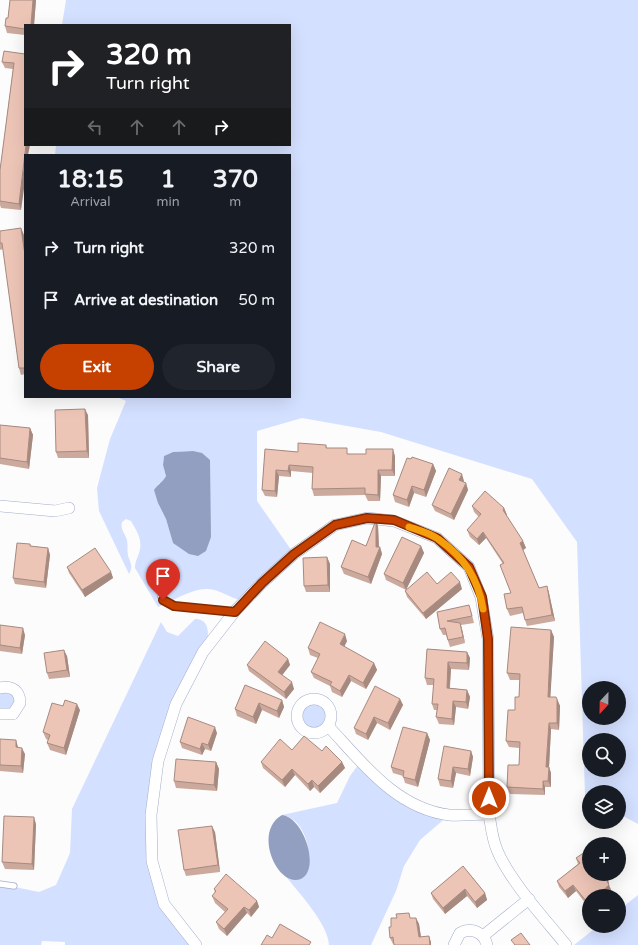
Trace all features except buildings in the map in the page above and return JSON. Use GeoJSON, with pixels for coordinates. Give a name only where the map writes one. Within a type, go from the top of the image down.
{"type":"FeatureCollection","features":[{"type":"Feature","properties":{"kind":"street"},"geometry":{"type":"LineString","coordinates":[[0,506],[55,511],[69,508]]}},
{"type":"Feature","properties":{"kind":"street"},"geometry":{"type":"LineString","coordinates":[[196,945],[164,904],[152,861],[151,815],[158,761],[176,704],[203,652],[235,612],[262,583],[294,554],[335,525],[367,518],[394,520],[437,538],[469,567],[482,597],[488,639],[489,814],[497,850],[507,868],[529,899],[566,945]]}},
{"type":"Feature","properties":{"kind":"street"},"geometry":{"type":"LineString","coordinates":[[0,688],[5,687],[15,690],[20,698],[20,703],[13,714],[0,714]]}},
{"type":"Feature","properties":{"kind":"street"},"geometry":{"type":"LineString","coordinates":[[328,726],[371,774],[395,794],[414,805],[449,815],[489,814]]}},
{"type":"Feature","properties":{"kind":"street"},"geometry":{"type":"LineString","coordinates":[[454,945],[457,937],[465,931],[475,931],[485,941],[529,899]]}},
{"type":"Feature","properties":{"kind":"lane"},"geometry":{"type":"LineString","coordinates":[[161,597],[166,602],[174,606],[235,612]]}},
{"type":"Feature","properties":{"kind":"lane"},"geometry":{"type":"LineString","coordinates":[[0,884],[14,886]]}},
{"type":"Feature","properties":{"kind":"shaded area"},"geometry":{"type":"Polygon","coordinates":[[[66,0],[638,0],[638,824],[626,818],[626,785],[585,785],[584,777],[626,777],[626,733],[583,733],[583,725],[626,725],[626,681],[582,681],[582,701],[577,542],[532,479],[381,432],[302,418],[257,431],[257,501],[294,554],[244,601],[212,589],[202,589],[189,593],[158,607],[135,568],[140,549],[140,541],[131,521],[126,519],[122,522],[122,527],[127,540],[128,556],[131,565],[129,574],[99,511],[97,488],[110,439],[126,401],[119,398],[291,398],[291,154],[55,154],[56,146],[291,146],[291,24],[62,24],[66,0]],[[193,451],[173,452],[164,456],[163,465],[166,476],[163,482],[158,484],[158,503],[166,519],[173,543],[193,451]]]}},
{"type":"Feature","properties":{"kind":"shaded area"},"geometry":{"type":"Polygon","coordinates":[[[193,451],[202,453],[210,460],[211,537],[206,551],[198,556],[189,554],[173,543],[166,519],[158,503],[154,490],[166,476],[163,465],[164,456],[173,452],[193,451]]]}},
{"type":"Feature","properties":{"kind":"shaded area"},"geometry":{"type":"Polygon","coordinates":[[[195,619],[203,621],[207,627],[207,643],[158,761],[152,861],[164,904],[191,945],[65,945],[65,942],[42,941],[41,945],[0,945],[0,884],[39,892],[56,885],[70,853],[72,809],[161,622],[167,632],[178,636],[195,619]]]}},
{"type":"Feature","properties":{"kind":"shaded area"},"geometry":{"type":"Polygon","coordinates":[[[8,687],[20,704],[0,714],[0,688],[8,687]]]}},
{"type":"Feature","properties":{"kind":"shaded area"},"geometry":{"type":"Polygon","coordinates":[[[314,699],[326,704],[331,716],[326,728],[314,733],[302,728],[297,716],[302,704],[314,699]]]}},
{"type":"Feature","properties":{"kind":"shaded area"},"geometry":{"type":"Polygon","coordinates":[[[361,761],[395,794],[449,815],[420,840],[404,866],[396,891],[371,945],[329,945],[323,926],[317,916],[280,869],[288,878],[301,878],[306,870],[308,861],[308,851],[303,832],[290,818],[282,815],[337,803],[350,776],[361,761]]]}},
{"type":"Feature","properties":{"kind":"shaded area"},"geometry":{"type":"Polygon","coordinates":[[[282,815],[291,819],[298,826],[304,836],[308,848],[310,859],[309,869],[304,877],[296,880],[288,878],[281,873],[271,854],[269,832],[274,822],[282,815]]]}},
{"type":"Feature","properties":{"kind":"shaded area"},"geometry":{"type":"Polygon","coordinates":[[[638,895],[638,945],[574,945],[589,933],[626,933],[626,904],[638,895]]]}},
{"type":"Feature","properties":{"kind":"slow traffic"},"geometry":{"type":"LineString","coordinates":[[409,527],[437,538],[469,567],[482,597],[483,609]]}},
{"type":"Feature","properties":{"kind":"route"},"geometry":{"type":"LineString","coordinates":[[163,600],[174,606],[235,612],[262,583],[294,554],[335,525],[367,518],[394,520],[437,538],[469,567],[482,597],[488,639],[489,798]]}}]}
